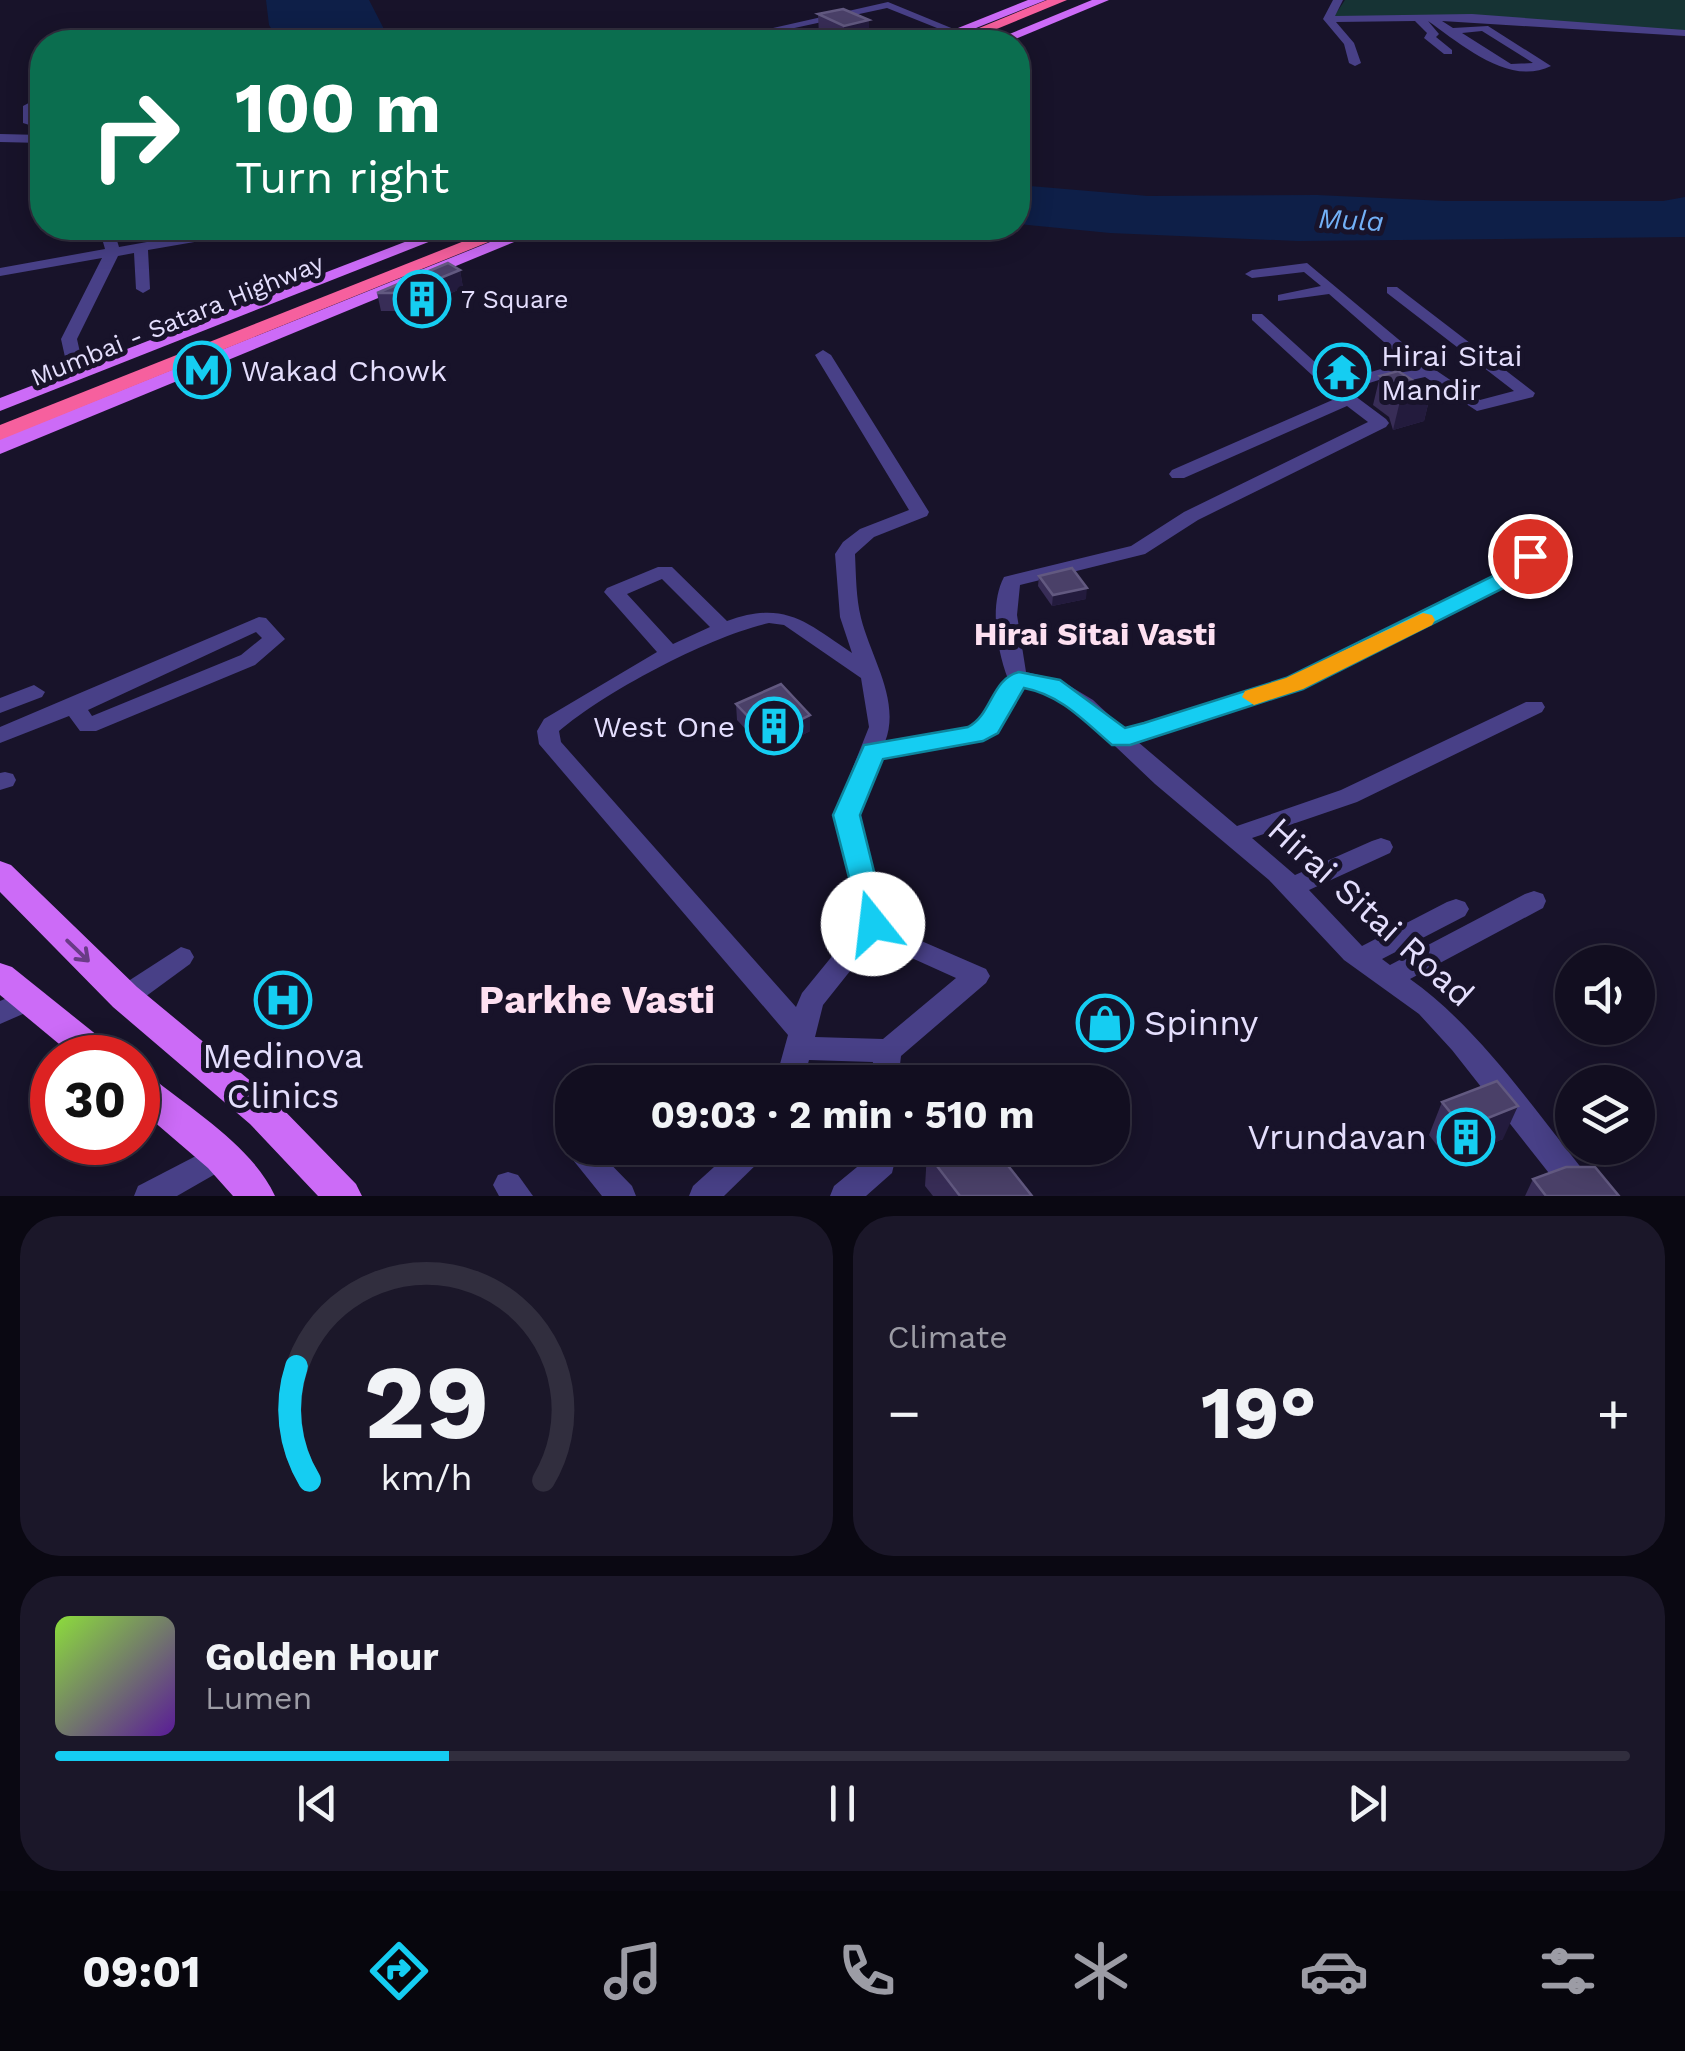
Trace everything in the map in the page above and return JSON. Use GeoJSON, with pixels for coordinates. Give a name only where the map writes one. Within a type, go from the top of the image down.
{"type":"FeatureCollection","features":[{"type":"Feature","properties":{"kind":"highway"},"geometry":{"type":"LineString","coordinates":[[975,30],[1060,0]]}},
{"type":"Feature","properties":{"kind":"highway"},"geometry":{"type":"LineString","coordinates":[[1004,30],[1080,0]]}},
{"type":"Feature","properties":{"kind":"highway","name":"Mumbai - Satara Highway"},"geometry":{"type":"LineString","coordinates":[[315,309],[461,240]]}},
{"type":"Feature","properties":{"kind":"highway","name":"Mumbai - Satara Highway"},"geometry":{"type":"LineString","coordinates":[[0,420],[274,308],[315,309],[484,240]]}},
{"type":"Feature","properties":{"kind":"highway","name":"Mumbai - Satara Highway"},"geometry":{"type":"LineString","coordinates":[[0,433],[274,308]]}},
{"type":"Feature","properties":{"kind":"main road"},"geometry":{"type":"LineString","coordinates":[[1028,30],[1104,0]]}},
{"type":"Feature","properties":{"kind":"main road"},"geometry":{"type":"LineString","coordinates":[[970,30],[1030,1]]}},
{"type":"Feature","properties":{"kind":"main road"},"geometry":{"type":"LineString","coordinates":[[0,405],[274,308],[428,240]]}},
{"type":"Feature","properties":{"kind":"main road"},"geometry":{"type":"LineString","coordinates":[[0,447],[315,309],[507,240]]}},
{"type":"Feature","properties":{"kind":"main road"},"geometry":{"type":"LineString","coordinates":[[2,880],[125,997],[263,1113],[343,1196]]}},
{"type":"Feature","properties":{"kind":"main road"},"geometry":{"type":"LineString","coordinates":[[0,976],[15,1006],[63,1035]]}},
{"type":"Feature","properties":{"kind":"main road"},"geometry":{"type":"LineString","coordinates":[[160,1106],[221,1156],[256,1196]]}},
{"type":"Feature","properties":{"kind":"street"},"geometry":{"type":"LineString","coordinates":[[1328,18],[1338,0]]}},
{"type":"Feature","properties":{"kind":"street"},"geometry":{"type":"LineString","coordinates":[[772,30],[888,5],[940,30]]}},
{"type":"Feature","properties":{"kind":"street"},"geometry":{"type":"LineString","coordinates":[[1414,17],[1434,34]]}},
{"type":"Feature","properties":{"kind":"street"},"geometry":{"type":"LineString","coordinates":[[1328,18],[1430,17],[1685,33]]}},
{"type":"Feature","properties":{"kind":"street"},"geometry":{"type":"LineString","coordinates":[[1430,17],[1509,68],[1545,66],[1484,28],[1452,31]]}},
{"type":"Feature","properties":{"kind":"street"},"geometry":{"type":"LineString","coordinates":[[1328,18],[1349,43],[1356,63]]}},
{"type":"Feature","properties":{"kind":"street"},"geometry":{"type":"LineString","coordinates":[[1630,29],[1659,40]]}},
{"type":"Feature","properties":{"kind":"street"},"geometry":{"type":"LineString","coordinates":[[1448,52],[1428,35],[1448,34],[1471,49]]}},
{"type":"Feature","properties":{"kind":"street"},"geometry":{"type":"LineString","coordinates":[[0,136],[30,136]]}},
{"type":"Feature","properties":{"kind":"street"},"geometry":{"type":"LineString","coordinates":[[77,375],[69,339],[113,251],[110,240]]}},
{"type":"Feature","properties":{"kind":"street"},"geometry":{"type":"LineString","coordinates":[[0,272],[180,240]]}},
{"type":"Feature","properties":{"kind":"street"},"geometry":{"type":"LineString","coordinates":[[141,246],[143,290]]}},
{"type":"Feature","properties":{"kind":"street"},"geometry":{"type":"LineString","coordinates":[[1252,274],[1303,266],[1428,372],[1480,407],[1527,391],[1392,290]]}},
{"type":"Feature","properties":{"kind":"street"},"geometry":{"type":"LineString","coordinates":[[1283,298],[1331,290]]}},
{"type":"Feature","properties":{"kind":"street"},"geometry":{"type":"LineString","coordinates":[[874,752],[974,734],[989,727],[1008,690],[1025,680],[1012,666],[1006,594],[1010,581],[1138,550],[1191,516],[1378,426],[1380,420],[1342,393],[1258,317]]}},
{"type":"Feature","properties":{"kind":"street"},"geometry":{"type":"LineString","coordinates":[[824,355],[920,512],[861,536],[847,547],[845,554],[850,617],[870,676],[880,727],[874,752],[846,815],[873,924],[888,938],[976,976],[888,1051],[886,1065]]}},
{"type":"Feature","properties":{"kind":"street"},"geometry":{"type":"LineString","coordinates":[[1178,474],[1381,374],[1398,378],[1428,372]]}},
{"type":"Feature","properties":{"kind":"street"},"geometry":{"type":"LineString","coordinates":[[1121,738],[1294,684],[1527,567],[1530,556]]}},
{"type":"Feature","properties":{"kind":"street"},"geometry":{"type":"LineString","coordinates":[[672,654],[614,592],[665,571],[725,630]]}},
{"type":"Feature","properties":{"kind":"street"},"geometry":{"type":"LineString","coordinates":[[870,676],[780,615],[725,630],[672,654],[552,724],[548,732],[550,744],[800,1040],[888,1051]]}},
{"type":"Feature","properties":{"kind":"street"},"geometry":{"type":"LineString","coordinates":[[0,735],[259,624],[275,639],[248,660],[88,726],[76,710],[82,702]]}},
{"type":"Feature","properties":{"kind":"street","name":"Hirai Sitai Road"},"geometry":{"type":"LineString","coordinates":[[1025,680],[1052,685],[1085,704],[1293,887],[1360,958],[1428,1006],[1462,1042],[1579,1188]]}},
{"type":"Feature","properties":{"kind":"street"},"geometry":{"type":"LineString","coordinates":[[0,706],[34,692]]}},
{"type":"Feature","properties":{"kind":"street"},"geometry":{"type":"LineString","coordinates":[[1233,836],[1349,796],[1534,707]]}},
{"type":"Feature","properties":{"kind":"street"},"geometry":{"type":"LineString","coordinates":[[1293,887],[1381,847]]}},
{"type":"Feature","properties":{"kind":"street"},"geometry":{"type":"LineString","coordinates":[[1390,978],[1534,901]]}},
{"type":"Feature","properties":{"kind":"street"},"geometry":{"type":"LineString","coordinates":[[1360,958],[1456,909]]}},
{"type":"Feature","properties":{"kind":"street"},"geometry":{"type":"LineString","coordinates":[[793,1065],[812,1001],[873,924]]}},
{"type":"Feature","properties":{"kind":"street"},"geometry":{"type":"LineString","coordinates":[[125,997],[180,957]]}},
{"type":"Feature","properties":{"kind":"street"},"geometry":{"type":"LineString","coordinates":[[149,1196],[221,1156]]}},
{"type":"Feature","properties":{"kind":"street"},"geometry":{"type":"LineString","coordinates":[[593,1165],[621,1196]]}},
{"type":"Feature","properties":{"kind":"street"},"geometry":{"type":"LineString","coordinates":[[704,1196],[736,1165]]}},
{"type":"Feature","properties":{"kind":"street"},"geometry":{"type":"LineString","coordinates":[[846,1196],[881,1165]]}},
{"type":"Feature","properties":{"kind":"street"},"geometry":{"type":"LineString","coordinates":[[1544,1196],[1579,1188]]}},
{"type":"Feature","properties":{"kind":"green space"},"geometry":{"type":"Polygon","coordinates":[[[1345,0],[1685,0],[1685,32],[1469,15],[1333,18],[1345,0]]]}},
{"type":"Feature","properties":{"kind":"water"},"geometry":{"type":"Polygon","coordinates":[[[266,0],[369,0],[384,30],[272,30],[266,0]]]}},
{"type":"Feature","properties":{"kind":"water","name":"Mula"},"geometry":{"type":"Polygon","coordinates":[[[1030,186],[1148,196],[1317,195],[1446,201],[1663,201],[1685,197],[1685,237],[1298,241],[1110,233],[1030,225],[1030,186]]]}},
{"type":"Feature","properties":{"kind":"building"},"geometry":{"type":"Polygon","coordinates":[[[843,9],[869,20],[844,26],[818,14],[843,9]]]}},
{"type":"Feature","properties":{"kind":"building"},"geometry":{"type":"Polygon","coordinates":[[[448,263],[460,270],[404,293],[377,293],[448,263]]]}},
{"type":"Feature","properties":{"kind":"building"},"geometry":{"type":"Polygon","coordinates":[[[1352,348],[1365,356],[1341,363],[1330,353],[1352,348]]]}},
{"type":"Feature","properties":{"kind":"building"},"geometry":{"type":"Polygon","coordinates":[[[1398,371],[1431,392],[1400,401],[1396,388],[1380,376],[1398,371]]]}},
{"type":"Feature","properties":{"kind":"building"},"geometry":{"type":"Polygon","coordinates":[[[1072,568],[1087,588],[1053,595],[1039,576],[1072,568]]]}},
{"type":"Feature","properties":{"kind":"building"},"geometry":{"type":"Polygon","coordinates":[[[781,684],[810,715],[767,736],[736,704],[781,684]]]}},
{"type":"Feature","properties":{"kind":"building"},"geometry":{"type":"Polygon","coordinates":[[[1497,1081],[1518,1106],[1463,1128],[1442,1102],[1497,1081]]]}},
{"type":"Feature","properties":{"kind":"building"},"geometry":{"type":"Polygon","coordinates":[[[936,1165],[1007,1165],[1032,1196],[960,1196],[936,1165]]]}},
{"type":"Feature","properties":{"kind":"building"},"geometry":{"type":"Polygon","coordinates":[[[1566,1167],[1595,1167],[1619,1196],[1546,1196],[1533,1179],[1566,1167]]]}},
{"type":"Feature","properties":{"kind":"slow traffic"},"geometry":{"type":"LineString","coordinates":[[1254,697],[1294,684],[1423,620]]}},
{"type":"Feature","properties":{"kind":"place","name":"7 Square"},"geometry":{"type":"Point","coordinates":[422,299]}},
{"type":"Feature","properties":{"kind":"place","name":"Wakad Chowk"},"geometry":{"type":"Point","coordinates":[202,370]}},
{"type":"Feature","properties":{"kind":"place","name":"Hirai Sitai Mandir"},"geometry":{"type":"Point","coordinates":[1342,372]}},
{"type":"Feature","properties":{"kind":"place","name":"West One"},"geometry":{"type":"Point","coordinates":[774,726]}},
{"type":"Feature","properties":{"kind":"place","name":"Medinova Clinics"},"geometry":{"type":"Point","coordinates":[283,1000]}},
{"type":"Feature","properties":{"kind":"place","name":"Spinny"},"geometry":{"type":"Point","coordinates":[1105,1023]}},
{"type":"Feature","properties":{"kind":"place","name":"Vrundavan"},"geometry":{"type":"Point","coordinates":[1466,1137]}},
{"type":"Feature","properties":{"kind":"district","name":"Hirai Sitai Vasti"},"geometry":{"type":"Point","coordinates":[1095,634]}},
{"type":"Feature","properties":{"kind":"district","name":"Parkhe Vasti"},"geometry":{"type":"Point","coordinates":[597,1000]}},
{"type":"Feature","properties":{"kind":"route"},"geometry":{"type":"LineString","coordinates":[[873,924],[846,815],[874,752],[923,740],[974,734],[989,727],[1008,690],[1019,680],[1052,685],[1068,694],[1085,704],[1121,738],[1217,710],[1294,684],[1350,657],[1527,567],[1530,556]]}}]}
